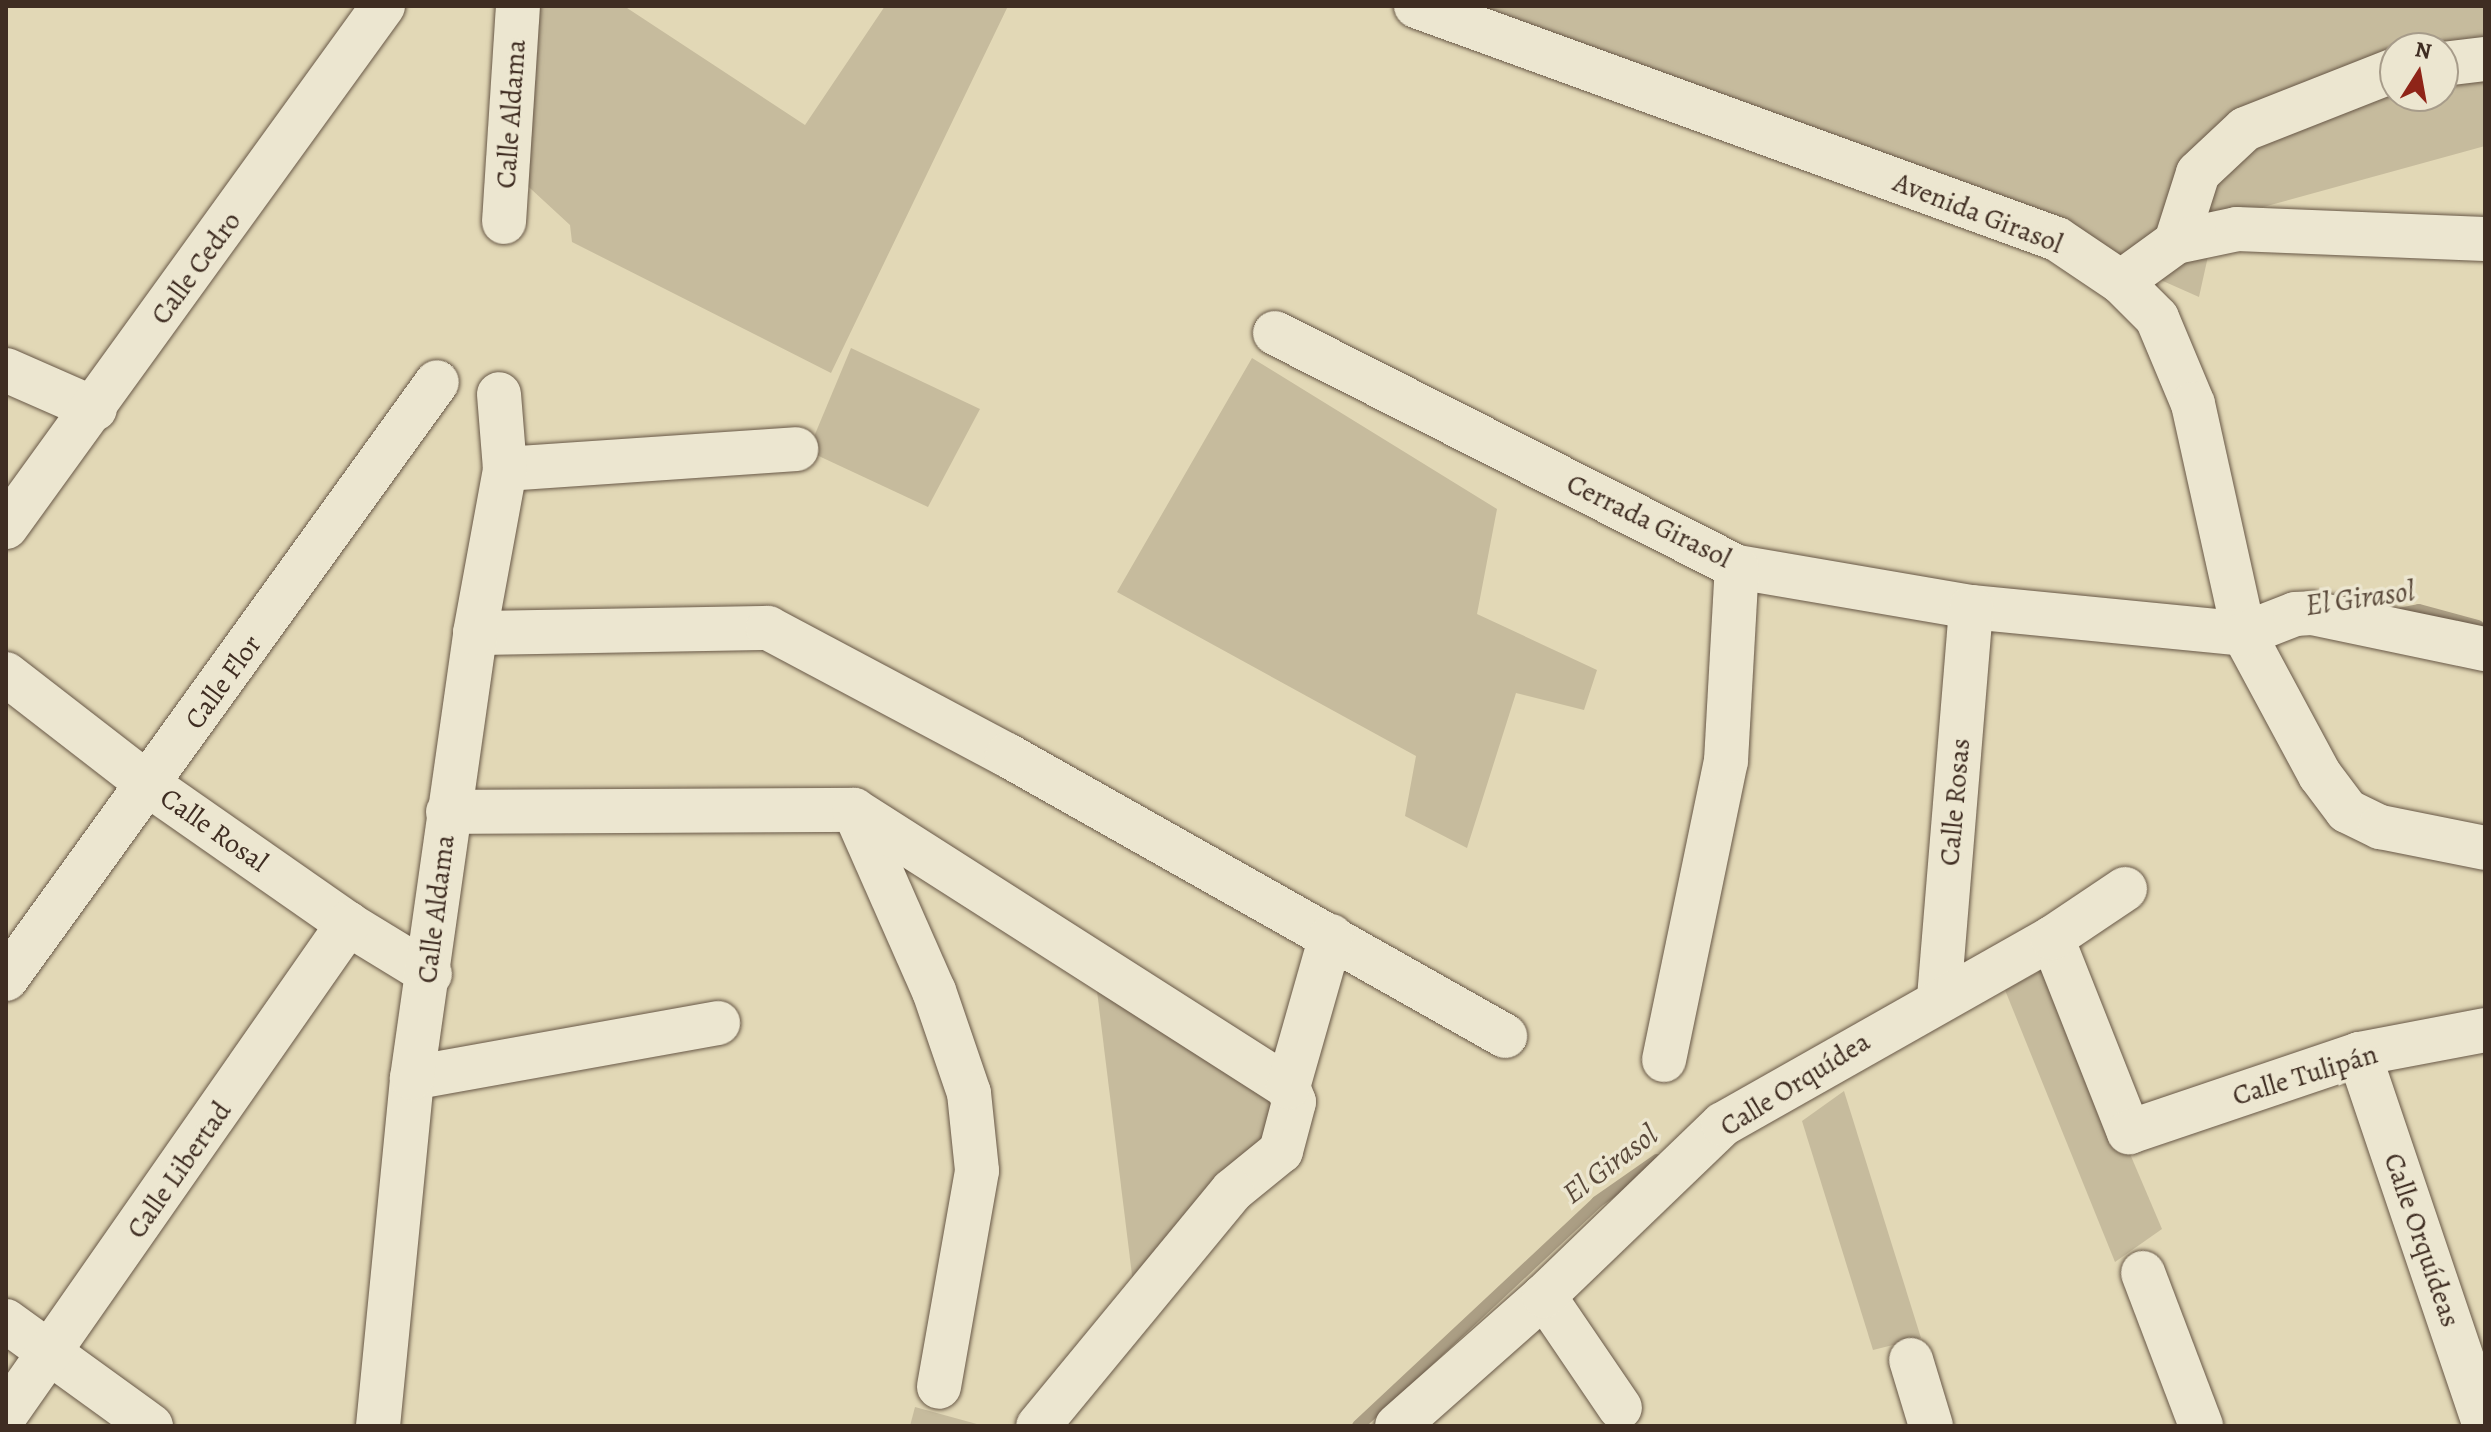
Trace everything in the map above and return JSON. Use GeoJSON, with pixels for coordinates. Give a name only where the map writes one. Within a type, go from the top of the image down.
{"type":"FeatureCollection","features":[{"type":"Feature","properties":{"kind":"street","name":"Calle Cedro"},"geometry":{"type":"LineString","coordinates":[[6,527],[95,409],[383,6]]}},
{"type":"Feature","properties":{"kind":"street","name":"Calle Aldama"},"geometry":{"type":"LineString","coordinates":[[504,222],[518,6]]}},
{"type":"Feature","properties":{"kind":"street","name":"Avenida Girasol"},"geometry":{"type":"LineString","coordinates":[[1416,6],[2057,239],[2121,282],[2157,318],[2193,404],[2244,634],[2320,775],[2347,811],[2380,827],[2485,848]]}},
{"type":"Feature","properties":{"kind":"street"},"geometry":{"type":"LineString","coordinates":[[2459,62],[2485,59]]}},
{"type":"Feature","properties":{"kind":"street"},"geometry":{"type":"LineString","coordinates":[[2176,242],[2198,173],[2245,129],[2379,76]]}},
{"type":"Feature","properties":{"kind":"street"},"geometry":{"type":"LineString","coordinates":[[2121,282],[2176,242],[2237,229],[2485,239]]}},
{"type":"Feature","properties":{"kind":"street","name":"Cerrada Girasol"},"geometry":{"type":"LineString","coordinates":[[1275,333],[1737,567],[1971,607],[2244,634]]}},
{"type":"Feature","properties":{"kind":"street"},"geometry":{"type":"LineString","coordinates":[[6,370],[95,409]]}},
{"type":"Feature","properties":{"kind":"street","name":"Calle Flor"},"geometry":{"type":"LineString","coordinates":[[6,979],[437,382]]}},
{"type":"Feature","properties":{"kind":"street","name":"Calle Aldama"},"geometry":{"type":"LineString","coordinates":[[378,1426],[412,1078],[430,974],[448,812],[475,633],[505,469],[499,394]]}},
{"type":"Feature","properties":{"kind":"street"},"geometry":{"type":"LineString","coordinates":[[505,469],[796,449]]}},
{"type":"Feature","properties":{"kind":"street"},"geometry":{"type":"LineString","coordinates":[[1664,1060],[1726,761],[1737,567]]}},
{"type":"Feature","properties":{"kind":"street","name":"Calle Rosas"},"geometry":{"type":"LineString","coordinates":[[1939,996],[1971,607]]}},
{"type":"Feature","properties":{"kind":"street"},"geometry":{"type":"LineString","coordinates":[[2244,634],[2312,613],[2485,649]]}},
{"type":"Feature","properties":{"kind":"street"},"geometry":{"type":"LineString","coordinates":[[475,633],[768,628],[1331,936],[1505,1036]]}},
{"type":"Feature","properties":{"kind":"street","name":"Calle Rosal"},"geometry":{"type":"LineString","coordinates":[[6,674],[149,785],[348,924],[430,974]]}},
{"type":"Feature","properties":{"kind":"street"},"geometry":{"type":"LineString","coordinates":[[448,812],[854,810],[1288,1087],[1294,1102],[1281,1151],[1232,1191],[1038,1426]]}},
{"type":"Feature","properties":{"kind":"street"},"geometry":{"type":"LineString","coordinates":[[854,810],[934,991],[969,1093],[977,1171],[939,1387]]}},
{"type":"Feature","properties":{"kind":"street","name":"Calle Orquídea"},"geometry":{"type":"LineString","coordinates":[[1397,1426],[1544,1296],[1723,1124],[1939,996],[2052,938],[2125,889]]}},
{"type":"Feature","properties":{"kind":"street","name":"Calle Libertad"},"geometry":{"type":"LineString","coordinates":[[6,1414],[52,1355],[348,924]]}},
{"type":"Feature","properties":{"kind":"street"},"geometry":{"type":"LineString","coordinates":[[1288,1087],[1331,936]]}},
{"type":"Feature","properties":{"kind":"street","name":"Calle Tulipán"},"geometry":{"type":"LineString","coordinates":[[2052,938],[2129,1132],[2359,1054],[2485,1030]]}},
{"type":"Feature","properties":{"kind":"street"},"geometry":{"type":"LineString","coordinates":[[412,1078],[718,1023]]}},
{"type":"Feature","properties":{"kind":"street","name":"Calle Orquídeas"},"geometry":{"type":"LineString","coordinates":[[2359,1054],[2485,1426]]}},
{"type":"Feature","properties":{"kind":"street"},"geometry":{"type":"LineString","coordinates":[[2143,1273],[2201,1426]]}},
{"type":"Feature","properties":{"kind":"street"},"geometry":{"type":"LineString","coordinates":[[1544,1296],[1620,1408]]}},
{"type":"Feature","properties":{"kind":"street"},"geometry":{"type":"LineString","coordinates":[[6,1321],[151,1426]]}},
{"type":"Feature","properties":{"kind":"street"},"geometry":{"type":"LineString","coordinates":[[1911,1360],[1931,1426]]}},
{"type":"Feature","properties":{"kind":"shaded area"},"geometry":{"type":"Polygon","coordinates":[[[540,6],[624,6],[805,125],[885,6],[1008,6],[831,373],[572,242],[570,225],[518,177],[540,6]]]}},
{"type":"Feature","properties":{"kind":"shaded area"},"geometry":{"type":"Polygon","coordinates":[[[1472,6],[2485,6],[2485,146],[2216,220],[2199,297],[1994,206],[1472,6]]]}},
{"type":"Feature","properties":{"kind":"shaded area"},"geometry":{"type":"Polygon","coordinates":[[[851,348],[980,409],[928,507],[808,451],[851,348]]]}},
{"type":"Feature","properties":{"kind":"shaded area"},"geometry":{"type":"Polygon","coordinates":[[[1252,358],[1497,509],[1477,614],[1597,670],[1584,710],[1516,693],[1467,848],[1405,816],[1416,756],[1117,592],[1252,358]]]}},
{"type":"Feature","properties":{"kind":"shaded area"},"geometry":{"type":"Polygon","coordinates":[[[2050,966],[2162,1229],[2115,1262],[2005,990],[2050,966]]]}},
{"type":"Feature","properties":{"kind":"shaded area"},"geometry":{"type":"Polygon","coordinates":[[[1097,991],[1280,1098],[1276,1145],[1133,1283],[1097,991]]]}},
{"type":"Feature","properties":{"kind":"shaded area"},"geometry":{"type":"Polygon","coordinates":[[[1844,1091],[1921,1338],[1873,1350],[1802,1121],[1844,1091]]]}},
{"type":"Feature","properties":{"kind":"shaded area"},"geometry":{"type":"Polygon","coordinates":[[[915,1407],[984,1426],[910,1426],[915,1407]]]}},
{"type":"Feature","properties":{"kind":"waterway","name":"El Girasol"},"geometry":{"type":"LineString","coordinates":[[2399,614],[2419,610],[2478,626]]}},
{"type":"Feature","properties":{"kind":"waterway","name":"El Girasol"},"geometry":{"type":"LineString","coordinates":[[1358,1426],[1597,1202],[1657,1160]]}}]}
